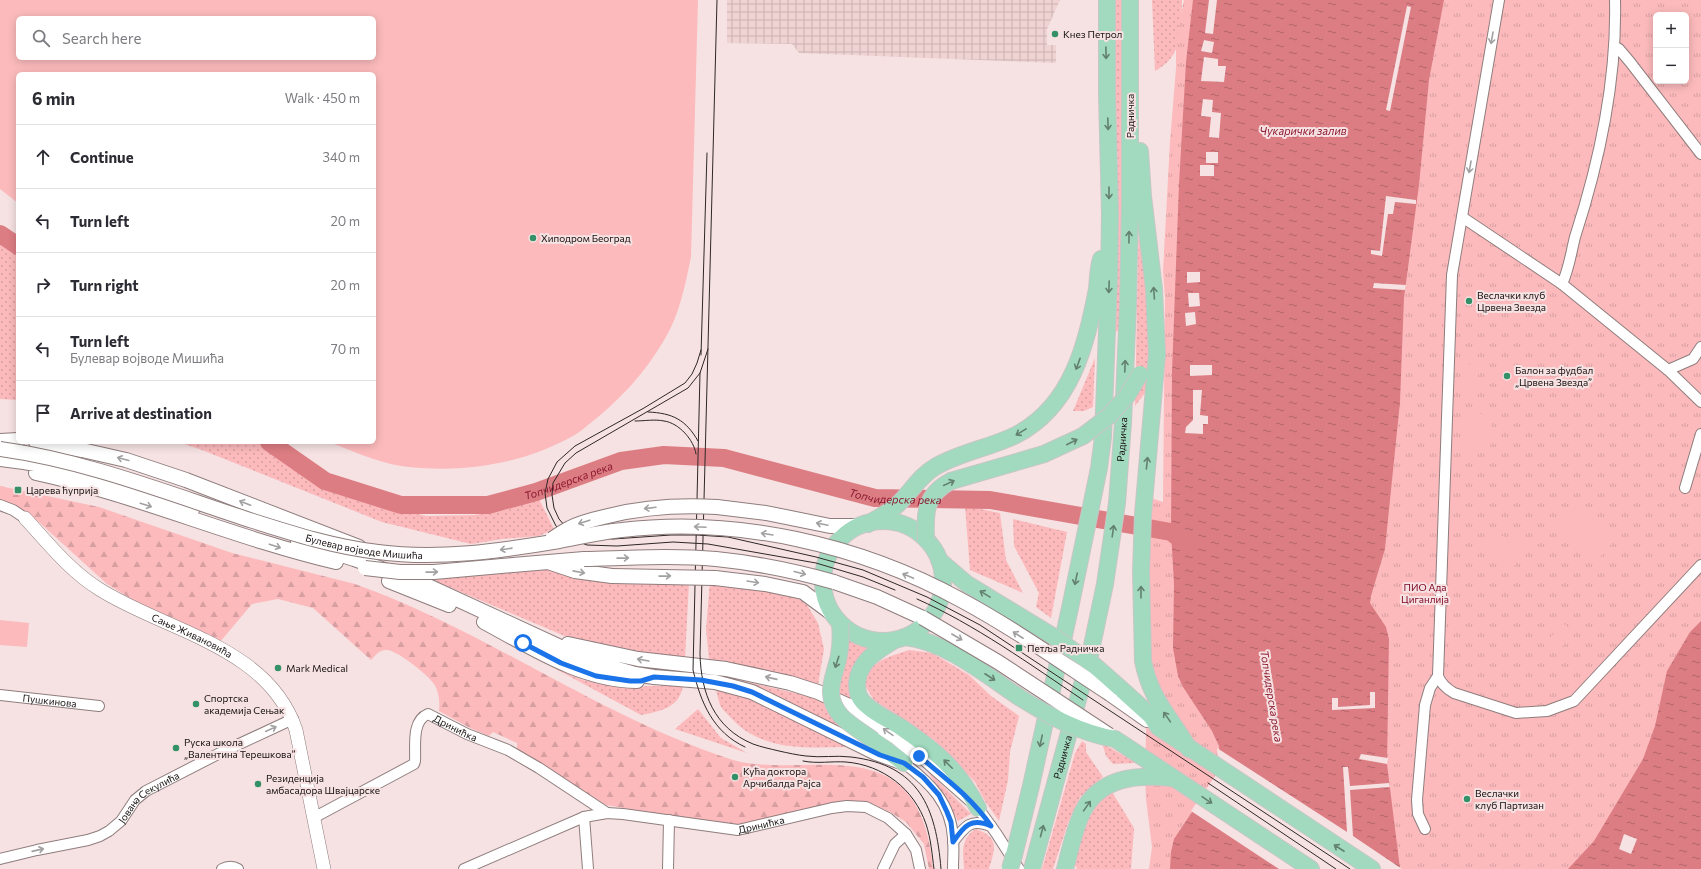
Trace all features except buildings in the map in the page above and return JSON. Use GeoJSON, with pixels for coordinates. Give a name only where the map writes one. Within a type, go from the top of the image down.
{"type":"FeatureCollection","features":[{"type":"Feature","properties":{"kind":"main road","name":"Радничка"},"geometry":{"type":"LineString","coordinates":[[1013,862],[1070,608],[1099,468],[1103,437],[1109,234],[1107,0]]}},
{"type":"Feature","properties":{"kind":"main road","name":"Радничка"},"geometry":{"type":"LineString","coordinates":[[1032,869],[1088,663],[1109,559],[1116,503],[1123,423],[1128,305],[1130,203],[1130,0]]}},
{"type":"Feature","properties":{"kind":"main road"},"geometry":{"type":"LineString","coordinates":[[1135,0],[1140,167],[1154,289],[1157,354],[1143,514],[1141,571],[1143,661],[1145,673],[1157,702],[1189,749]]}},
{"type":"Feature","properties":{"kind":"main road"},"geometry":{"type":"LineString","coordinates":[[904,763],[840,715],[832,700],[831,681],[839,654],[837,620],[825,598],[824,574],[827,560],[844,536],[896,506],[914,485],[933,468],[947,461],[987,448],[1015,436],[1038,421],[1051,408],[1066,388],[1079,361],[1095,295],[1100,261],[1109,234]]}},
{"type":"Feature","properties":{"kind":"main road"},"geometry":{"type":"LineString","coordinates":[[926,540],[926,514],[928,505],[932,496],[941,487],[951,481],[1044,454],[1083,436],[1109,416],[1127,396],[1140,374],[1150,352],[1156,332]]}},
{"type":"Feature","properties":{"kind":"main road"},"geometry":{"type":"LineString","coordinates":[[0,441],[16,440]]}},
{"type":"Feature","properties":{"kind":"main road"},"geometry":{"type":"LineString","coordinates":[[48,444],[126,460],[186,480],[359,546],[399,568],[422,583]]}},
{"type":"Feature","properties":{"kind":"main road","name":"Булевар војводе Мишића"},"geometry":{"type":"LineString","coordinates":[[0,448],[86,468],[289,532],[335,545],[364,550],[400,554],[443,555],[489,551],[623,530],[693,526],[739,530],[783,537],[832,548],[887,567],[936,587],[998,621],[1158,727]]}},
{"type":"Feature","properties":{"kind":"main road"},"geometry":{"type":"LineString","coordinates":[[0,459],[67,470],[122,485],[354,559],[422,583],[593,662],[616,670],[654,677],[708,681],[748,690],[767,698],[880,755],[904,763]]}},
{"type":"Feature","properties":{"kind":"main road","name":"Булевар војводе Мишића"},"geometry":{"type":"LineString","coordinates":[[0,466],[67,481],[292,551],[366,568],[400,572],[434,572],[458,571],[584,558],[666,557],[734,561],[790,570],[834,582],[895,605],[923,618],[974,647],[1115,739]]}},
{"type":"Feature","properties":{"kind":"main road"},"geometry":{"type":"LineString","coordinates":[[544,543],[570,527],[600,518],[639,510],[678,506],[766,513],[830,526],[864,525],[882,522],[896,523],[915,531],[926,540],[939,560],[967,584],[1023,617],[1094,665],[1151,716],[1158,727],[1372,869]]}},
{"type":"Feature","properties":{"kind":"main road"},"geometry":{"type":"LineString","coordinates":[[922,750],[866,705],[858,693],[858,680],[865,662],[876,652],[922,626],[935,610],[941,595],[943,580],[939,560]]}},
{"type":"Feature","properties":{"kind":"main road"},"geometry":{"type":"LineString","coordinates":[[547,561],[568,569],[590,574],[612,576],[704,577],[734,579],[780,587],[806,594],[852,633],[865,639],[880,641],[900,638],[917,638],[945,650],[1050,716],[1094,735],[1115,739],[1311,869]]}},
{"type":"Feature","properties":{"kind":"main road"},"geometry":{"type":"LineString","coordinates":[[366,568],[393,582],[464,612],[561,663],[596,676],[617,680],[641,681],[654,677]]}},
{"type":"Feature","properties":{"kind":"main road"},"geometry":{"type":"LineString","coordinates":[[540,638],[638,659],[726,669],[790,683],[818,692],[849,706],[897,738],[949,764],[964,782],[978,808]]}},
{"type":"Feature","properties":{"kind":"main road"},"geometry":{"type":"LineString","coordinates":[[1066,869],[1082,812],[1097,794],[1116,782],[1136,776],[1175,779]]}},
{"type":"Feature","properties":{"kind":"street"},"geometry":{"type":"LineString","coordinates":[[1425,829],[1418,814],[1417,800],[1425,705],[1430,688],[1438,676],[1452,274],[1499,0]]}},
{"type":"Feature","properties":{"kind":"street"},"geometry":{"type":"LineString","coordinates":[[1562,284],[1566,275],[1571,251],[1596,166],[1607,113],[1614,46],[1615,0]]}},
{"type":"Feature","properties":{"kind":"street"},"geometry":{"type":"LineString","coordinates":[[1614,46],[1619,49],[1630,62],[1701,154]]}},
{"type":"Feature","properties":{"kind":"street"},"geometry":{"type":"LineString","coordinates":[[1462,217],[1562,284],[1668,370],[1701,402]]}},
{"type":"Feature","properties":{"kind":"street"},"geometry":{"type":"LineString","coordinates":[[1668,370],[1694,359],[1701,347]]}},
{"type":"Feature","properties":{"kind":"street"},"geometry":{"type":"LineString","coordinates":[[1685,488],[1701,434]]}},
{"type":"Feature","properties":{"kind":"street","name":"Сање Живановића"},"geometry":{"type":"LineString","coordinates":[[0,505],[12,510],[24,518],[68,564],[90,583],[116,599],[220,648],[252,669],[276,693],[289,710],[293,719],[315,817],[324,869]]}},
{"type":"Feature","properties":{"kind":"street"},"geometry":{"type":"LineString","coordinates":[[1438,676],[1445,687],[1454,693],[1516,713],[1547,711],[1574,701],[1701,565]]}},
{"type":"Feature","properties":{"kind":"street","name":"Пушкинова"},"geometry":{"type":"LineString","coordinates":[[0,695],[99,706]]}},
{"type":"Feature","properties":{"kind":"street","name":"Дринићка"},"geometry":{"type":"LineString","coordinates":[[315,817],[414,764],[417,728],[421,718],[428,714],[467,734],[514,754],[539,768],[607,813]]}},
{"type":"Feature","properties":{"kind":"street","name":"Јована Секулића"},"geometry":{"type":"LineString","coordinates":[[0,859],[100,836],[121,821],[135,800],[146,791],[220,753],[293,719]]}},
{"type":"Feature","properties":{"kind":"street"},"geometry":{"type":"LineString","coordinates":[[904,763],[923,777],[939,795],[947,812],[953,837],[953,869]]}},
{"type":"Feature","properties":{"kind":"street","name":"Дринићка"},"geometry":{"type":"LineString","coordinates":[[464,869],[584,817],[607,813],[738,830],[832,808],[854,806],[866,807],[880,813],[895,823],[906,834]]}},
{"type":"Feature","properties":{"kind":"street"},"geometry":{"type":"LineString","coordinates":[[978,808],[994,829],[1013,862]]}},
{"type":"Feature","properties":{"kind":"street"},"geometry":{"type":"LineString","coordinates":[[584,817],[588,869]]}},
{"type":"Feature","properties":{"kind":"street"},"geometry":{"type":"LineString","coordinates":[[668,869],[669,820]]}},
{"type":"Feature","properties":{"kind":"street"},"geometry":{"type":"LineString","coordinates":[[953,837],[969,824],[978,822],[994,829]]}},
{"type":"Feature","properties":{"kind":"street"},"geometry":{"type":"LineString","coordinates":[[883,869],[895,844],[906,834],[916,850],[920,869]]}},
{"type":"Feature","properties":{"kind":"street"},"geometry":{"type":"LineString","coordinates":[[222,869],[227,867],[235,867],[238,869]]}},
{"type":"Feature","properties":{"kind":"shaded area"},"geometry":{"type":"Polygon","coordinates":[[[727,0],[1060,0],[1047,29],[1047,45],[1056,45],[1056,63],[799,53],[792,44],[727,43],[727,0]]]}},
{"type":"Feature","properties":{"kind":"green space","name":"Хиподром Београд"},"geometry":{"type":"Polygon","coordinates":[[[0,0],[698,0],[691,257],[681,301],[669,332],[656,354],[630,387],[599,416],[571,437],[551,447],[510,461],[467,468],[445,469],[401,466],[374,459],[334,444],[376,444],[376,72],[16,72],[16,201],[0,189],[0,0]]]}},
{"type":"Feature","properties":{"kind":"green space"},"geometry":{"type":"Polygon","coordinates":[[[1115,0],[1124,0],[1122,332],[1116,331],[1118,179],[1114,47],[1115,0]]]}},
{"type":"Feature","properties":{"kind":"green space"},"geometry":{"type":"Polygon","coordinates":[[[1152,0],[1182,0],[1181,31],[1176,49],[1171,58],[1155,71],[1152,0]]]}},
{"type":"Feature","properties":{"kind":"green space","name":"ПИО Ада Циганлија"},"geometry":{"type":"Polygon","coordinates":[[[1184,0],[1701,0],[1701,835],[1671,869],[1149,869],[1152,847],[1146,799],[1145,771],[1149,628],[1145,496],[1163,502],[1165,298],[1163,271],[1170,142],[1176,68],[1176,41],[1184,0]]]}},
{"type":"Feature","properties":{"kind":"green space"},"geometry":{"type":"Polygon","coordinates":[[[1139,214],[1148,282],[1148,389],[1135,406],[1139,214]]]}},
{"type":"Feature","properties":{"kind":"green space"},"geometry":{"type":"Polygon","coordinates":[[[0,243],[16,253],[16,400],[0,399],[0,243]]]}},
{"type":"Feature","properties":{"kind":"green space"},"geometry":{"type":"Polygon","coordinates":[[[1095,358],[1093,407],[1084,411],[1073,411],[1095,358]]]}},
{"type":"Feature","properties":{"kind":"green space"},"geometry":{"type":"Polygon","coordinates":[[[1465,363],[1480,366],[1475,392],[1460,389],[1465,363]]]}},
{"type":"Feature","properties":{"kind":"green space"},"geometry":{"type":"Polygon","coordinates":[[[1466,413],[1493,415],[1491,431],[1465,429],[1466,413]]]}},
{"type":"Feature","properties":{"kind":"green space"},"geometry":{"type":"Polygon","coordinates":[[[1464,432],[1491,434],[1490,450],[1463,448],[1464,432]]]}},
{"type":"Feature","properties":{"kind":"green space"},"geometry":{"type":"Polygon","coordinates":[[[184,444],[264,444],[306,476],[323,484],[399,509],[426,516],[474,515],[504,510],[539,499],[554,529],[539,536],[502,539],[471,544],[382,522],[184,444]]]}},
{"type":"Feature","properties":{"kind":"green space"},"geometry":{"type":"Polygon","coordinates":[[[0,486],[99,507],[232,553],[355,584],[403,603],[450,625],[634,720],[681,741],[730,759],[770,765],[836,765],[857,767],[877,772],[894,781],[904,789],[918,809],[927,832],[933,869],[929,869],[924,844],[906,822],[890,812],[872,804],[861,803],[737,828],[606,805],[517,751],[517,743],[493,732],[489,736],[470,728],[439,711],[439,697],[436,687],[419,669],[404,658],[386,650],[381,651],[371,660],[313,608],[278,599],[252,604],[220,642],[133,600],[107,584],[30,514],[0,501],[0,486]]]}},
{"type":"Feature","properties":{"kind":"green space"},"geometry":{"type":"Polygon","coordinates":[[[1577,505],[1616,539],[1598,559],[1560,525],[1577,505]]]}},
{"type":"Feature","properties":{"kind":"green space"},"geometry":{"type":"Polygon","coordinates":[[[965,506],[1000,513],[1006,560],[1023,593],[970,570],[965,506]]]}},
{"type":"Feature","properties":{"kind":"green space"},"geometry":{"type":"Polygon","coordinates":[[[1013,519],[1067,532],[1051,618],[1036,607],[1039,593],[1014,546],[1013,519]]]}},
{"type":"Feature","properties":{"kind":"green space"},"geometry":{"type":"Polygon","coordinates":[[[1493,533],[1522,542],[1514,567],[1485,557],[1493,533]]]}},
{"type":"Feature","properties":{"kind":"green space"},"geometry":{"type":"Polygon","coordinates":[[[546,567],[689,583],[685,658],[630,652],[579,642],[430,579],[546,567]]]}},
{"type":"Feature","properties":{"kind":"green space"},"geometry":{"type":"Polygon","coordinates":[[[710,581],[795,596],[807,605],[818,623],[824,649],[818,685],[709,660],[706,629],[710,581]]]}},
{"type":"Feature","properties":{"kind":"green space"},"geometry":{"type":"Polygon","coordinates":[[[0,620],[29,623],[27,647],[0,645],[0,620]]]}},
{"type":"Feature","properties":{"kind":"green space"},"geometry":{"type":"Polygon","coordinates":[[[1563,623],[1574,633],[1555,654],[1544,645],[1563,623]]]}},
{"type":"Feature","properties":{"kind":"green space"},"geometry":{"type":"Polygon","coordinates":[[[846,637],[872,647],[855,672],[862,710],[837,696],[846,637]]]}},
{"type":"Feature","properties":{"kind":"green space"},"geometry":{"type":"Polygon","coordinates":[[[909,650],[932,653],[969,675],[991,696],[1019,716],[1010,752],[1008,780],[999,821],[985,801],[975,782],[934,740],[874,700],[864,684],[866,676],[870,670],[880,661],[909,650]]]}},
{"type":"Feature","properties":{"kind":"green space"},"geometry":{"type":"Polygon","coordinates":[[[554,668],[583,680],[621,687],[684,685],[679,697],[672,705],[662,710],[641,715],[554,668]]]}},
{"type":"Feature","properties":{"kind":"green space"},"geometry":{"type":"Polygon","coordinates":[[[719,676],[822,699],[827,711],[847,731],[719,676]]]}},
{"type":"Feature","properties":{"kind":"green space"},"geometry":{"type":"Polygon","coordinates":[[[715,687],[750,697],[847,747],[801,747],[771,742],[757,737],[744,729],[722,709],[715,687]]]}},
{"type":"Feature","properties":{"kind":"green space"},"geometry":{"type":"Polygon","coordinates":[[[698,709],[721,738],[747,753],[675,729],[698,709]]]}},
{"type":"Feature","properties":{"kind":"green space"},"geometry":{"type":"Polygon","coordinates":[[[1082,741],[1086,744],[1086,752],[1103,777],[1080,797],[1068,823],[1053,869],[1042,869],[1075,753],[1082,741]]]}},
{"type":"Feature","properties":{"kind":"green space"},"geometry":{"type":"Polygon","coordinates":[[[1102,743],[1136,763],[1113,764],[1106,756],[1102,743]]]}},
{"type":"Feature","properties":{"kind":"green space"},"geometry":{"type":"Polygon","coordinates":[[[927,770],[971,814],[958,821],[927,770]]]}},
{"type":"Feature","properties":{"kind":"green space"},"geometry":{"type":"Polygon","coordinates":[[[1112,792],[1134,828],[1131,869],[1077,869],[1074,863],[1082,835],[1091,814],[1100,801],[1112,792]]]}},
{"type":"Feature","properties":{"kind":"green space"},"geometry":{"type":"Polygon","coordinates":[[[976,829],[989,836],[994,844],[989,869],[964,869],[963,852],[965,842],[967,837],[976,829]]]}},
{"type":"Feature","properties":{"kind":"water","name":"Чукарички залив"},"geometry":{"type":"Polygon","coordinates":[[[1193,0],[1444,0],[1429,80],[1419,185],[1404,298],[1400,402],[1385,549],[1370,603],[1386,627],[1389,639],[1387,764],[1400,869],[1170,869],[1171,852],[1174,839],[1216,776],[1220,763],[1219,746],[1212,731],[1183,687],[1178,676],[1173,648],[1174,584],[1171,532],[1172,372],[1179,184],[1186,62],[1193,0]]]}},
{"type":"Feature","properties":{"kind":"water"},"geometry":{"type":"Polygon","coordinates":[[[1701,621],[1701,869],[1568,869],[1594,841],[1643,759],[1655,726],[1667,671],[1690,632],[1701,621]]]}},
{"type":"Feature","properties":{"kind":"pier"},"geometry":{"type":"Polygon","coordinates":[[[1209,0],[1217,0],[1213,34],[1205,33],[1209,0]]]}},
{"type":"Feature","properties":{"kind":"pier"},"geometry":{"type":"Polygon","coordinates":[[[1407,6],[1411,7],[1390,111],[1386,110],[1407,6]]]}},
{"type":"Feature","properties":{"kind":"pier"},"geometry":{"type":"Polygon","coordinates":[[[1204,40],[1214,42],[1212,53],[1201,51],[1204,40]]]}},
{"type":"Feature","properties":{"kind":"pier"},"geometry":{"type":"Polygon","coordinates":[[[1204,57],[1218,59],[1218,66],[1226,66],[1224,82],[1201,81],[1204,57]]]}},
{"type":"Feature","properties":{"kind":"pier"},"geometry":{"type":"Polygon","coordinates":[[[1203,99],[1213,100],[1212,112],[1221,113],[1219,138],[1209,137],[1211,117],[1201,116],[1203,99]]]}},
{"type":"Feature","properties":{"kind":"pier"},"geometry":{"type":"Polygon","coordinates":[[[1206,152],[1218,152],[1218,163],[1206,163],[1206,152]]]}},
{"type":"Feature","properties":{"kind":"pier"},"geometry":{"type":"Polygon","coordinates":[[[1200,165],[1214,165],[1214,176],[1200,176],[1200,165]]]}},
{"type":"Feature","properties":{"kind":"pier"},"geometry":{"type":"Polygon","coordinates":[[[1386,196],[1416,200],[1416,204],[1395,202],[1393,214],[1388,214],[1382,256],[1371,254],[1371,250],[1380,251],[1386,196]]]}},
{"type":"Feature","properties":{"kind":"pier"},"geometry":{"type":"Polygon","coordinates":[[[1187,272],[1200,272],[1200,282],[1187,283],[1187,272]]]}},
{"type":"Feature","properties":{"kind":"pier"},"geometry":{"type":"Polygon","coordinates":[[[1374,283],[1406,285],[1405,290],[1373,288],[1374,283]]]}},
{"type":"Feature","properties":{"kind":"pier"},"geometry":{"type":"Polygon","coordinates":[[[1188,293],[1199,293],[1200,306],[1189,307],[1188,293]]]}},
{"type":"Feature","properties":{"kind":"pier"},"geometry":{"type":"Polygon","coordinates":[[[1195,312],[1196,324],[1186,326],[1185,313],[1195,312]]]}},
{"type":"Feature","properties":{"kind":"pier"},"geometry":{"type":"Polygon","coordinates":[[[1190,365],[1212,365],[1212,375],[1190,376],[1190,365]]]}},
{"type":"Feature","properties":{"kind":"pier"},"geometry":{"type":"Polygon","coordinates":[[[1193,390],[1202,390],[1200,415],[1208,416],[1208,424],[1203,424],[1203,434],[1185,433],[1186,427],[1193,420],[1193,390]]]}},
{"type":"Feature","properties":{"kind":"pier"},"geometry":{"type":"Polygon","coordinates":[[[1370,692],[1375,692],[1375,708],[1332,710],[1332,698],[1338,698],[1338,707],[1370,705],[1370,692]]]}},
{"type":"Feature","properties":{"kind":"pier"},"geometry":{"type":"Polygon","coordinates":[[[1217,748],[1347,832],[1343,767],[1348,767],[1350,786],[1389,783],[1390,787],[1350,790],[1353,836],[1402,869],[1279,869],[1191,811],[1215,776],[1218,763],[1217,748]]]}},
{"type":"Feature","properties":{"kind":"pier"},"geometry":{"type":"Polygon","coordinates":[[[1361,754],[1388,758],[1387,764],[1359,759],[1361,754]]]}},
{"type":"Feature","properties":{"kind":"pier"},"geometry":{"type":"Polygon","coordinates":[[[1624,834],[1637,839],[1631,854],[1619,849],[1624,834]]]}},
{"type":"Feature","properties":{"kind":"waterway","name":"Топчидерска река"},"geometry":{"type":"LineString","coordinates":[[0,234],[16,245]]}},
{"type":"Feature","properties":{"kind":"waterway","name":"Топчидерска река"},"geometry":{"type":"LineString","coordinates":[[272,444],[325,481],[401,505],[488,505],[536,492],[621,461],[664,455],[724,458],[875,498],[990,500],[1171,532],[1190,546]]}},
{"type":"Feature","properties":{"kind":"tram line"},"geometry":{"type":"LineString","coordinates":[[717,0],[700,654],[703,682],[712,708],[719,719],[728,729],[753,744],[803,756],[845,756],[874,762],[893,769],[908,780],[920,793],[928,808],[934,826],[941,869]]}},
{"type":"Feature","properties":{"kind":"tram line"},"geometry":{"type":"LineString","coordinates":[[701,355],[707,153]]}},
{"type":"Feature","properties":{"kind":"tram line"},"geometry":{"type":"LineString","coordinates":[[708,349],[700,373],[688,388],[576,453],[565,463],[553,483],[552,495],[554,508],[559,519],[565,526],[587,537],[613,539],[671,535],[728,537],[816,557],[863,570],[927,597],[980,625],[1350,869]]}},
{"type":"Feature","properties":{"kind":"tram line"},"geometry":{"type":"LineString","coordinates":[[701,350],[692,374],[685,383],[644,408],[575,446],[557,462],[548,479],[545,493],[547,508],[556,526],[569,538],[587,545],[617,546],[673,542],[708,544],[816,563],[863,577],[895,590]]}},
{"type":"Feature","properties":{"kind":"tram line"},"geometry":{"type":"LineString","coordinates":[[700,373],[693,670],[700,694],[710,715],[724,733],[745,747]]}},
{"type":"Feature","properties":{"kind":"tram line"},"geometry":{"type":"LineString","coordinates":[[648,412],[665,414],[678,419],[689,428],[698,441]]}},
{"type":"Feature","properties":{"kind":"tram line"},"geometry":{"type":"LineString","coordinates":[[635,421],[661,420],[670,422],[685,433],[692,443],[696,454]]}},
{"type":"Feature","properties":{"kind":"tram line"},"geometry":{"type":"LineString","coordinates":[[917,599],[960,620],[1023,659],[1083,700]]}},
{"type":"Feature","properties":{"kind":"tram line"},"geometry":{"type":"LineString","coordinates":[[803,761],[846,762],[860,764],[872,768],[895,781],[914,800],[921,811],[929,835],[934,869]]}},
{"type":"Feature","properties":{"kind":"tram line"},"geometry":{"type":"LineString","coordinates":[[1208,783],[1336,869]]}},
{"type":"Feature","properties":{"kind":"place","name":"Кнез Петрол"},"geometry":{"type":"Point","coordinates":[1055,34]}},
{"type":"Feature","properties":{"kind":"place","name":"Хиподром Београд"},"geometry":{"type":"Point","coordinates":[533,238]}},
{"type":"Feature","properties":{"kind":"place","name":"Веслачки клуб Црвена Звезда"},"geometry":{"type":"Point","coordinates":[1469,301]}},
{"type":"Feature","properties":{"kind":"place","name":"Балон за фудбал „Црвена Звезда”"},"geometry":{"type":"Point","coordinates":[1507,376]}},
{"type":"Feature","properties":{"kind":"place","name":"Царева ћуприја"},"geometry":{"type":"Point","coordinates":[18,490]}},
{"type":"Feature","properties":{"kind":"place","name":"Петља Радничка"},"geometry":{"type":"Point","coordinates":[1019,648]}},
{"type":"Feature","properties":{"kind":"place","name":"Mark Medical"},"geometry":{"type":"Point","coordinates":[278,668]}},
{"type":"Feature","properties":{"kind":"place","name":"Спортска академија Сењак"},"geometry":{"type":"Point","coordinates":[196,704]}},
{"type":"Feature","properties":{"kind":"place","name":"Руска школа „Валентина Терешкова”"},"geometry":{"type":"Point","coordinates":[176,748]}},
{"type":"Feature","properties":{"kind":"place","name":"Кућа доктора Арчибалда Рајса"},"geometry":{"type":"Point","coordinates":[735,777]}},
{"type":"Feature","properties":{"kind":"place","name":"Резиденција амбасадора Швајцарске"},"geometry":{"type":"Point","coordinates":[258,784]}},
{"type":"Feature","properties":{"kind":"place","name":"Веслачки клуб Партизан"},"geometry":{"type":"Point","coordinates":[1467,799]}},
{"type":"Feature","properties":{"kind":"route"},"geometry":{"type":"LineString","coordinates":[[523,643],[561,663],[596,676],[630,681],[649,680],[654,677],[701,680],[733,686],[752,692],[767,698],[880,755],[891,760],[904,763],[923,777],[933,787],[943,803],[951,822],[953,842],[962,830],[969,824],[978,822],[991,826],[978,808],[967,797],[919,756]]}}]}
